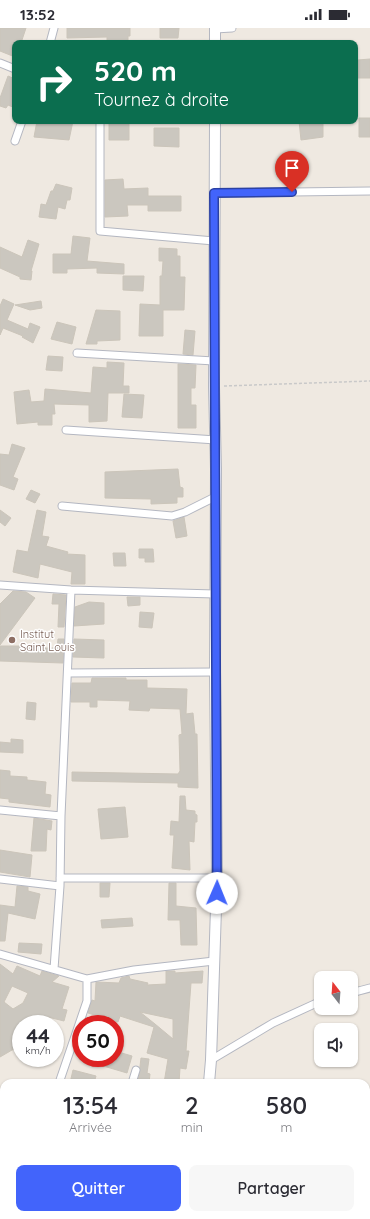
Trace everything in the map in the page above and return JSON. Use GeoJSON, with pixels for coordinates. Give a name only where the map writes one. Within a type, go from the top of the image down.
{"type":"FeatureCollection","features":[{"type":"Feature","properties":{"kind":"main road"},"geometry":{"type":"LineString","coordinates":[[215,28],[215,40]]}},
{"type":"Feature","properties":{"kind":"main road"},"geometry":{"type":"LineString","coordinates":[[209,1079],[217,878],[215,672],[216,440],[214,387],[215,124]]}},
{"type":"Feature","properties":{"kind":"street"},"geometry":{"type":"LineString","coordinates":[[51,40],[54,28]]}},
{"type":"Feature","properties":{"kind":"street"},"geometry":{"type":"LineString","coordinates":[[215,28],[232,28]]}},
{"type":"Feature","properties":{"kind":"street"},"geometry":{"type":"LineString","coordinates":[[0,63],[12,68]]}},
{"type":"Feature","properties":{"kind":"street"},"geometry":{"type":"LineString","coordinates":[[15,141],[21,124]]}},
{"type":"Feature","properties":{"kind":"street"},"geometry":{"type":"LineString","coordinates":[[100,124],[100,231],[214,241]]}},
{"type":"Feature","properties":{"kind":"street"},"geometry":{"type":"LineString","coordinates":[[214,193],[370,191]]}},
{"type":"Feature","properties":{"kind":"street"},"geometry":{"type":"LineString","coordinates":[[77,353],[214,361]]}},
{"type":"Feature","properties":{"kind":"street"},"geometry":{"type":"LineString","coordinates":[[66,430],[216,440]]}},
{"type":"Feature","properties":{"kind":"street"},"geometry":{"type":"LineString","coordinates":[[62,506],[172,516],[185,512],[216,497]]}},
{"type":"Feature","properties":{"kind":"street"},"geometry":{"type":"LineString","coordinates":[[0,585],[71,590],[215,594]]}},
{"type":"Feature","properties":{"kind":"street"},"geometry":{"type":"LineString","coordinates":[[54,969],[60,882],[61,816],[71,590]]}},
{"type":"Feature","properties":{"kind":"street"},"geometry":{"type":"LineString","coordinates":[[68,673],[215,672]]}},
{"type":"Feature","properties":{"kind":"street"},"geometry":{"type":"LineString","coordinates":[[0,810],[61,816]]}},
{"type":"Feature","properties":{"kind":"street"},"geometry":{"type":"LineString","coordinates":[[0,879],[60,882],[217,878]]}},
{"type":"Feature","properties":{"kind":"street"},"geometry":{"type":"LineString","coordinates":[[0,954],[87,979],[134,970],[214,961]]}},
{"type":"Feature","properties":{"kind":"street"},"geometry":{"type":"LineString","coordinates":[[60,1079],[87,1001],[87,979]]}},
{"type":"Feature","properties":{"kind":"street"},"geometry":{"type":"LineString","coordinates":[[358,991],[370,988]]}},
{"type":"Feature","properties":{"kind":"street"},"geometry":{"type":"LineString","coordinates":[[211,1060],[273,1023],[314,1003]]}},
{"type":"Feature","properties":{"kind":"street"},"geometry":{"type":"LineString","coordinates":[[133,1079],[136,1070]]}},
{"type":"Feature","properties":{"kind":"path"},"geometry":{"type":"LineString","coordinates":[[214,387],[370,381]]}},
{"type":"Feature","properties":{"kind":"building"},"geometry":{"type":"Polygon","coordinates":[[[0,28],[26,28],[22,40],[12,40],[12,56],[0,51],[0,28]]]}},
{"type":"Feature","properties":{"kind":"building"},"geometry":{"type":"Polygon","coordinates":[[[67,28],[130,28],[130,36],[128,36],[128,40],[107,40],[107,37],[67,38],[67,28]]]}},
{"type":"Feature","properties":{"kind":"building"},"geometry":{"type":"Polygon","coordinates":[[[160,28],[179,28],[178,38],[160,38],[160,28]]]}},
{"type":"Feature","properties":{"kind":"building"},"geometry":{"type":"Polygon","coordinates":[[[370,59],[370,78],[358,78],[358,60],[370,59]]]}},
{"type":"Feature","properties":{"kind":"building"},"geometry":{"type":"Polygon","coordinates":[[[8,76],[12,78],[12,107],[8,105],[6,108],[0,106],[0,98],[8,76]]]}},
{"type":"Feature","properties":{"kind":"building"},"geometry":{"type":"Polygon","coordinates":[[[359,118],[370,118],[370,137],[359,137],[359,118]]]}},
{"type":"Feature","properties":{"kind":"building"},"geometry":{"type":"Polygon","coordinates":[[[36,124],[72,124],[69,140],[34,137],[36,124]]]}},
{"type":"Feature","properties":{"kind":"building"},"geometry":{"type":"Polygon","coordinates":[[[109,124],[129,124],[129,140],[109,140],[109,124]]]}},
{"type":"Feature","properties":{"kind":"building"},"geometry":{"type":"Polygon","coordinates":[[[299,124],[323,124],[323,137],[301,140],[299,124]]]}},
{"type":"Feature","properties":{"kind":"building"},"geometry":{"type":"Polygon","coordinates":[[[154,128],[179,128],[179,147],[154,146],[154,128]]]}},
{"type":"Feature","properties":{"kind":"building"},"geometry":{"type":"Polygon","coordinates":[[[123,179],[124,189],[148,188],[148,196],[181,196],[181,211],[148,211],[148,205],[127,205],[128,216],[105,217],[105,180],[123,179]]]}},
{"type":"Feature","properties":{"kind":"building"},"geometry":{"type":"Polygon","coordinates":[[[56,184],[72,188],[70,200],[67,200],[65,209],[58,207],[56,219],[39,217],[41,204],[46,205],[51,191],[53,191],[56,184]]]}},
{"type":"Feature","properties":{"kind":"building"},"geometry":{"type":"Polygon","coordinates":[[[73,236],[90,238],[87,261],[124,264],[124,274],[97,273],[97,268],[67,269],[67,273],[53,273],[53,254],[71,254],[73,236]]]}},
{"type":"Feature","properties":{"kind":"building"},"geometry":{"type":"Polygon","coordinates":[[[28,240],[39,244],[31,271],[31,280],[20,279],[20,277],[0,268],[0,247],[22,257],[28,240]]]}},
{"type":"Feature","properties":{"kind":"building"},"geometry":{"type":"Polygon","coordinates":[[[159,248],[177,249],[177,256],[180,256],[180,277],[185,277],[184,310],[163,310],[163,336],[139,336],[140,304],[160,305],[160,276],[162,276],[163,261],[159,261],[159,248]]]}},
{"type":"Feature","properties":{"kind":"building"},"geometry":{"type":"Polygon","coordinates":[[[123,276],[144,276],[143,291],[123,290],[123,276]]]}},
{"type":"Feature","properties":{"kind":"building"},"geometry":{"type":"Polygon","coordinates":[[[3,299],[14,304],[7,320],[28,329],[30,323],[40,327],[33,343],[22,337],[23,336],[3,328],[0,335],[0,306],[3,299]]]}},
{"type":"Feature","properties":{"kind":"building"},"geometry":{"type":"Polygon","coordinates":[[[41,301],[42,308],[30,310],[15,305],[41,301]]]}},
{"type":"Feature","properties":{"kind":"building"},"geometry":{"type":"Polygon","coordinates":[[[96,310],[120,311],[120,340],[97,341],[97,344],[86,344],[96,310]]]}},
{"type":"Feature","properties":{"kind":"building"},"geometry":{"type":"Polygon","coordinates":[[[57,322],[76,327],[72,344],[51,339],[57,322]]]}},
{"type":"Feature","properties":{"kind":"building"},"geometry":{"type":"Polygon","coordinates":[[[185,330],[195,331],[193,355],[183,354],[185,330]]]}},
{"type":"Feature","properties":{"kind":"building"},"geometry":{"type":"Polygon","coordinates":[[[48,356],[63,357],[62,371],[46,370],[48,356]]]}},
{"type":"Feature","properties":{"kind":"building"},"geometry":{"type":"Polygon","coordinates":[[[107,362],[124,363],[123,386],[129,386],[129,393],[108,393],[107,421],[89,422],[89,405],[54,404],[55,414],[52,414],[52,425],[38,425],[38,422],[17,424],[14,392],[29,390],[31,402],[44,401],[45,389],[91,393],[93,367],[107,368],[107,362]]]}},
{"type":"Feature","properties":{"kind":"building"},"geometry":{"type":"Polygon","coordinates":[[[178,364],[196,365],[195,388],[191,388],[191,405],[196,405],[196,428],[178,428],[178,364]]]}},
{"type":"Feature","properties":{"kind":"building"},"geometry":{"type":"Polygon","coordinates":[[[124,394],[144,395],[142,418],[122,417],[124,394]]]}},
{"type":"Feature","properties":{"kind":"building"},"geometry":{"type":"Polygon","coordinates":[[[12,444],[25,448],[13,477],[18,479],[14,490],[0,485],[0,454],[9,455],[12,444]]]}},
{"type":"Feature","properties":{"kind":"building"},"geometry":{"type":"Polygon","coordinates":[[[178,469],[180,487],[183,488],[183,497],[177,497],[177,503],[151,504],[151,499],[105,498],[105,472],[178,469]]]}},
{"type":"Feature","properties":{"kind":"building"},"geometry":{"type":"Polygon","coordinates":[[[31,490],[40,494],[35,503],[26,499],[31,490]]]}},
{"type":"Feature","properties":{"kind":"building"},"geometry":{"type":"Polygon","coordinates":[[[0,510],[11,518],[5,526],[0,522],[0,510]]]}},
{"type":"Feature","properties":{"kind":"building"},"geometry":{"type":"Polygon","coordinates":[[[37,510],[46,512],[42,536],[49,537],[46,546],[68,552],[67,554],[85,555],[85,584],[71,584],[72,572],[40,564],[38,578],[13,572],[17,550],[28,552],[37,510]]]}},
{"type":"Feature","properties":{"kind":"building"},"geometry":{"type":"Polygon","coordinates":[[[184,517],[187,536],[176,538],[173,521],[184,517]]]}},
{"type":"Feature","properties":{"kind":"building"},"geometry":{"type":"Polygon","coordinates":[[[139,549],[153,549],[154,562],[145,562],[145,558],[139,558],[139,549]]]}},
{"type":"Feature","properties":{"kind":"building"},"geometry":{"type":"Polygon","coordinates":[[[113,553],[125,553],[126,566],[114,566],[113,553]]]}},
{"type":"Feature","properties":{"kind":"building"},"geometry":{"type":"Polygon","coordinates":[[[13,591],[26,592],[35,598],[0,645],[0,604],[13,591]]]}},
{"type":"Feature","properties":{"kind":"building"},"geometry":{"type":"Polygon","coordinates":[[[53,594],[66,595],[64,627],[58,627],[59,604],[52,604],[53,594]]]}},
{"type":"Feature","properties":{"kind":"building"},"geometry":{"type":"Polygon","coordinates":[[[127,597],[140,597],[140,605],[128,606],[127,597]]]}},
{"type":"Feature","properties":{"kind":"building"},"geometry":{"type":"Polygon","coordinates":[[[89,602],[104,603],[104,624],[74,626],[75,607],[89,602]]]}},
{"type":"Feature","properties":{"kind":"building"},"geometry":{"type":"Polygon","coordinates":[[[140,612],[154,613],[152,628],[139,627],[140,612]]]}},
{"type":"Feature","properties":{"kind":"building"},"geometry":{"type":"Polygon","coordinates":[[[58,639],[64,639],[63,663],[0,661],[0,646],[41,646],[41,648],[57,648],[58,639]]]}},
{"type":"Feature","properties":{"kind":"building"},"geometry":{"type":"Polygon","coordinates":[[[74,639],[104,640],[104,658],[73,657],[74,639]]]}},
{"type":"Feature","properties":{"kind":"building"},"geometry":{"type":"Polygon","coordinates":[[[92,678],[126,678],[126,680],[147,680],[147,688],[187,689],[186,714],[193,713],[195,734],[197,734],[198,788],[178,787],[178,783],[72,781],[72,772],[178,774],[180,771],[179,735],[182,734],[180,709],[150,708],[149,711],[129,710],[130,701],[97,700],[97,707],[90,707],[90,702],[71,702],[72,683],[91,683],[92,678]]]}},
{"type":"Feature","properties":{"kind":"building"},"geometry":{"type":"Polygon","coordinates":[[[27,702],[36,703],[35,720],[26,719],[27,702]]]}},
{"type":"Feature","properties":{"kind":"building"},"geometry":{"type":"Polygon","coordinates":[[[11,739],[23,740],[23,753],[0,752],[0,742],[11,743],[11,739]]]}},
{"type":"Feature","properties":{"kind":"building"},"geometry":{"type":"Polygon","coordinates":[[[0,770],[10,771],[10,776],[27,777],[27,780],[46,782],[45,794],[51,795],[50,807],[9,802],[9,799],[0,798],[0,770]]]}},
{"type":"Feature","properties":{"kind":"building"},"geometry":{"type":"Polygon","coordinates":[[[180,796],[185,796],[186,810],[195,811],[195,814],[197,815],[197,822],[195,822],[194,842],[189,841],[190,870],[172,868],[174,835],[170,835],[171,821],[179,822],[180,796]]]}},
{"type":"Feature","properties":{"kind":"building"},"geometry":{"type":"Polygon","coordinates":[[[125,807],[128,837],[101,839],[98,809],[125,807]]]}},
{"type":"Feature","properties":{"kind":"building"},"geometry":{"type":"Polygon","coordinates":[[[34,818],[52,821],[51,830],[47,829],[46,851],[31,851],[34,818]]]}},
{"type":"Feature","properties":{"kind":"building"},"geometry":{"type":"Polygon","coordinates":[[[0,850],[32,855],[30,877],[0,872],[0,850]]]}},
{"type":"Feature","properties":{"kind":"building"},"geometry":{"type":"Polygon","coordinates":[[[100,883],[110,883],[109,897],[100,897],[100,883]]]}},
{"type":"Feature","properties":{"kind":"building"},"geometry":{"type":"Polygon","coordinates":[[[169,883],[176,883],[176,906],[196,908],[197,945],[181,945],[180,920],[168,920],[169,883]]]}},
{"type":"Feature","properties":{"kind":"building"},"geometry":{"type":"Polygon","coordinates":[[[17,886],[28,887],[28,891],[40,894],[35,919],[8,913],[5,941],[0,941],[0,905],[15,907],[17,886]]]}},
{"type":"Feature","properties":{"kind":"building"},"geometry":{"type":"Polygon","coordinates":[[[132,918],[133,926],[102,928],[101,920],[132,918]]]}},
{"type":"Feature","properties":{"kind":"building"},"geometry":{"type":"Polygon","coordinates":[[[19,943],[42,944],[41,954],[18,952],[19,943]]]}},
{"type":"Feature","properties":{"kind":"building"},"geometry":{"type":"Polygon","coordinates":[[[0,964],[13,974],[17,966],[40,976],[42,971],[59,976],[52,982],[69,987],[62,1009],[67,1010],[64,1021],[64,1015],[12,1015],[12,1050],[0,1057],[0,964]],[[12,986],[4,1002],[13,1009],[23,1003],[28,993],[12,986]]]}},
{"type":"Feature","properties":{"kind":"building"},"geometry":{"type":"Polygon","coordinates":[[[166,971],[175,971],[175,973],[203,971],[202,983],[191,983],[186,1051],[189,1051],[186,1069],[180,1068],[179,1079],[165,1079],[168,1059],[147,1053],[154,1027],[124,1017],[124,1015],[95,1015],[88,1013],[92,1000],[95,1001],[96,982],[119,983],[121,978],[129,976],[130,979],[148,983],[147,985],[166,984],[166,971]],[[140,1012],[173,1039],[173,1019],[140,1012]]]}},
{"type":"Feature","properties":{"kind":"building"},"geometry":{"type":"Polygon","coordinates":[[[124,1054],[132,1056],[127,1073],[107,1067],[124,1067],[124,1054]]]}},
{"type":"Feature","properties":{"kind":"building"},"geometry":{"type":"Polygon","coordinates":[[[141,1058],[149,1059],[147,1073],[150,1074],[149,1079],[138,1079],[141,1058]]]}},
{"type":"Feature","properties":{"kind":"building"},"geometry":{"type":"Polygon","coordinates":[[[73,1070],[96,1076],[95,1079],[71,1079],[73,1070]]]}},
{"type":"Feature","properties":{"kind":"place","name":"Institut Saint Louis"},"geometry":{"type":"Point","coordinates":[12,640]}},
{"type":"Feature","properties":{"kind":"route"},"geometry":{"type":"LineString","coordinates":[[217,893],[214,193],[292,192]]}}]}
